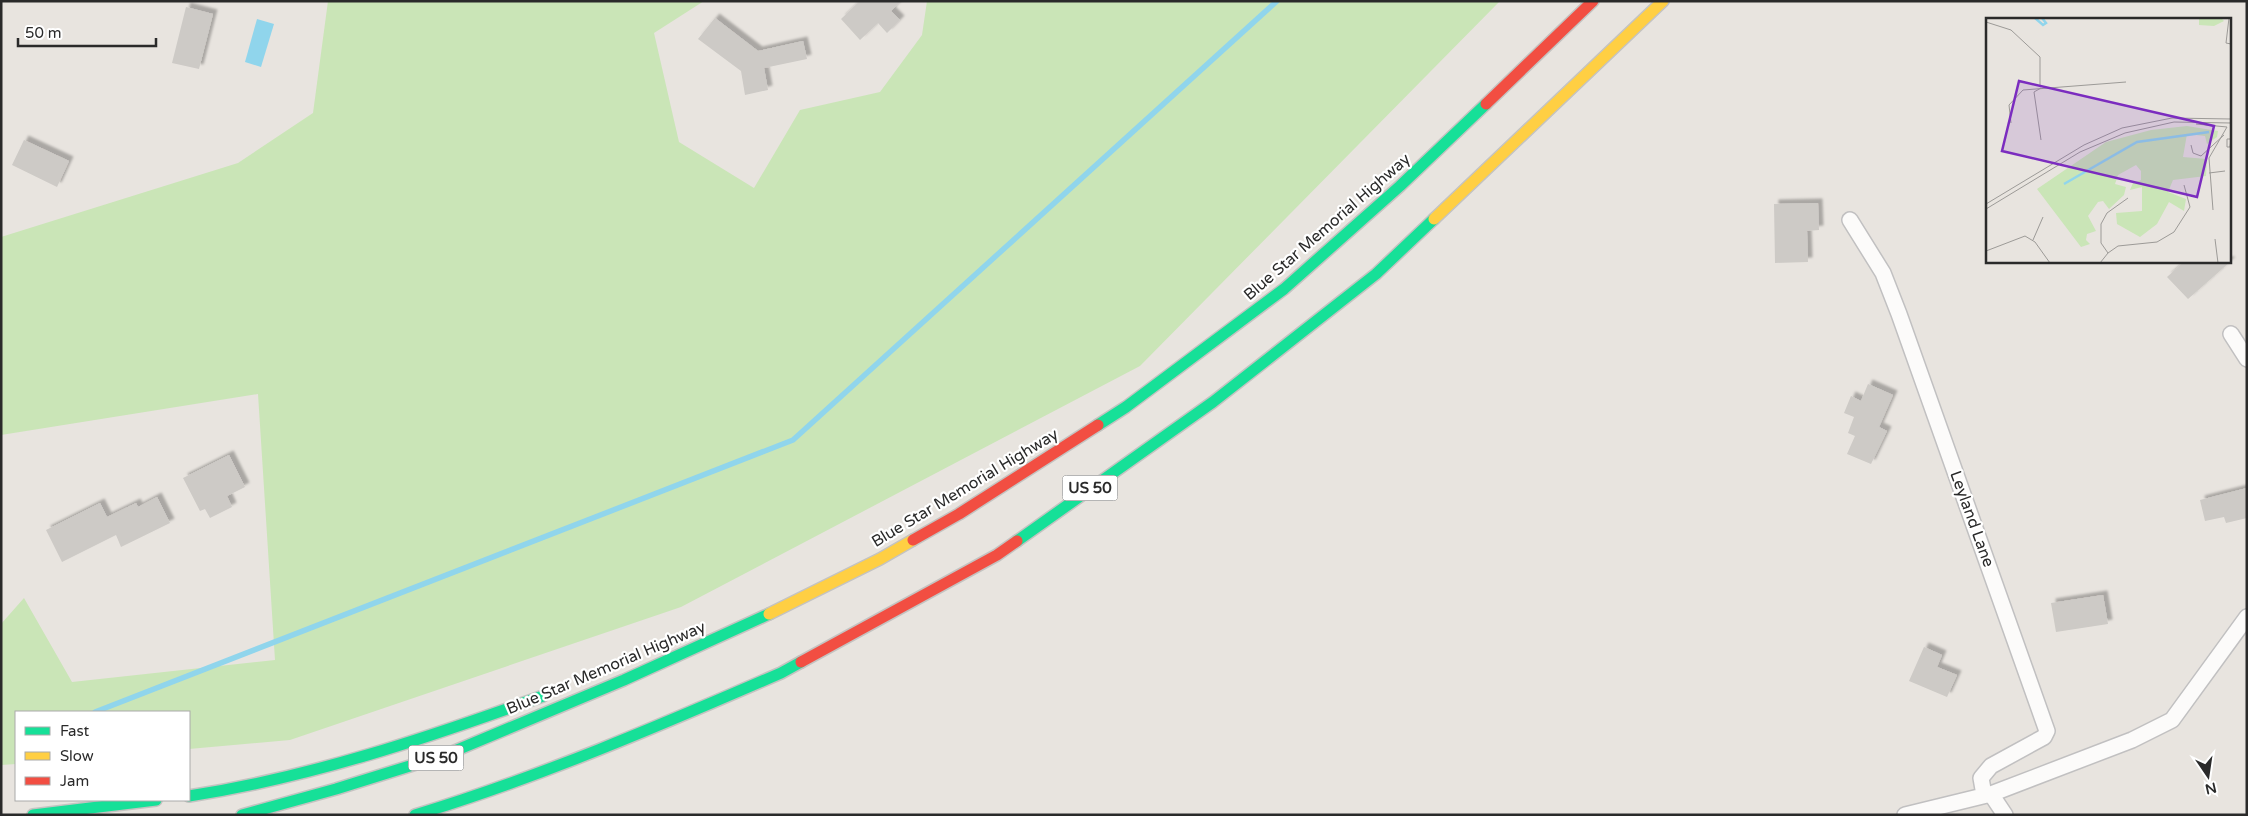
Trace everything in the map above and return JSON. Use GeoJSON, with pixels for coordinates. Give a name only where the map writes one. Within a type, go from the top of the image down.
{"type":"FeatureCollection","features":[{"type":"Feature","properties":{"kind":"highway","name":"Blue Star Memorial Highway"},"geometry":{"type":"LineString","coordinates":[[242,815],[336,789],[445,755],[624,680],[755,621],[880,559],[959,514],[1126,407],[1284,289],[1400,186],[1592,1]]}},
{"type":"Feature","properties":{"kind":"highway","name":"US 50"},"geometry":{"type":"LineString","coordinates":[[415,815],[475,797],[640,734],[781,673],[997,555],[1213,402],[1376,274],[1663,1]]}},
{"type":"Feature","properties":{"kind":"highway"},"geometry":{"type":"LineString","coordinates":[[586,682],[624,680]]}},
{"type":"Feature","properties":{"kind":"highway"},"geometry":{"type":"LineString","coordinates":[[190,796],[285,778],[379,753],[551,693]]}},
{"type":"Feature","properties":{"kind":"highway"},"geometry":{"type":"LineString","coordinates":[[33,815],[148,801]]}},
{"type":"Feature","properties":{"kind":"street","name":"Leyland Lane"},"geometry":{"type":"LineString","coordinates":[[1850,220],[1883,273],[1899,314],[2047,731],[2044,737],[1991,766],[1982,778],[1987,794]]}},
{"type":"Feature","properties":{"kind":"street"},"geometry":{"type":"LineString","coordinates":[[2231,334],[2247,359]]}},
{"type":"Feature","properties":{"kind":"street"},"geometry":{"type":"LineString","coordinates":[[1905,815],[1987,794],[2132,740],[2172,720],[2247,616]]}},
{"type":"Feature","properties":{"kind":"street"},"geometry":{"type":"LineString","coordinates":[[1987,794],[2005,815]]}},
{"type":"Feature","properties":{"kind":"green space"},"geometry":{"type":"Polygon","coordinates":[[[328,1],[704,1],[654,33],[679,142],[754,188],[800,110],[880,92],[922,35],[927,1],[1500,1],[1140,366],[681,607],[290,740],[190,749],[190,711],[15,711],[15,764],[1,765],[1,624],[24,598],[72,682],[275,660],[258,394],[1,435],[1,237],[238,163],[313,113],[328,1]]]}},
{"type":"Feature","properties":{"kind":"water"},"geometry":{"type":"Polygon","coordinates":[[[257,19],[274,24],[261,67],[245,62],[257,19]]]}},
{"type":"Feature","properties":{"kind":"building"},"geometry":{"type":"Polygon","coordinates":[[[860,1],[901,1],[891,11],[900,20],[887,33],[878,23],[860,40],[841,19],[860,1]]]}},
{"type":"Feature","properties":{"kind":"building"},"geometry":{"type":"Polygon","coordinates":[[[186,7],[213,14],[199,69],[172,63],[186,7]]]}},
{"type":"Feature","properties":{"kind":"building"},"geometry":{"type":"Polygon","coordinates":[[[715,18],[758,51],[803,41],[807,59],[764,68],[768,90],[745,95],[741,71],[698,39],[715,18]]]}},
{"type":"Feature","properties":{"kind":"building"},"geometry":{"type":"Polygon","coordinates":[[[24,140],[69,161],[57,187],[12,165],[24,140]]]}},
{"type":"Feature","properties":{"kind":"building"},"geometry":{"type":"Polygon","coordinates":[[[1818,203],[1819,230],[1807,231],[1808,262],[1775,263],[1774,204],[1818,203]]]}},
{"type":"Feature","properties":{"kind":"building"},"geometry":{"type":"Polygon","coordinates":[[[2184,262],[2230,262],[2188,299],[2167,277],[2184,262]]]}},
{"type":"Feature","properties":{"kind":"building"},"geometry":{"type":"Polygon","coordinates":[[[1868,384],[1893,395],[1879,427],[1887,431],[1871,464],[1847,454],[1855,436],[1848,433],[1854,417],[1844,413],[1851,396],[1861,401],[1868,384]]]}},
{"type":"Feature","properties":{"kind":"building"},"geometry":{"type":"Polygon","coordinates":[[[229,455],[245,487],[227,496],[232,507],[210,518],[205,509],[200,511],[183,478],[229,455]]]}},
{"type":"Feature","properties":{"kind":"building"},"geometry":{"type":"Polygon","coordinates":[[[2247,488],[2247,518],[2226,523],[2224,517],[2205,521],[2200,500],[2247,488]]]}},
{"type":"Feature","properties":{"kind":"building"},"geometry":{"type":"Polygon","coordinates":[[[157,497],[170,523],[121,547],[116,535],[62,562],[46,530],[100,503],[107,517],[136,503],[138,507],[157,497]]]}},
{"type":"Feature","properties":{"kind":"building"},"geometry":{"type":"Polygon","coordinates":[[[2103,595],[2108,624],[2056,632],[2051,603],[2103,595]]]}},
{"type":"Feature","properties":{"kind":"building"},"geometry":{"type":"Polygon","coordinates":[[[1924,647],[1942,655],[1937,667],[1957,675],[1947,697],[1909,681],[1924,647]]]}},
{"type":"Feature","properties":{"kind":"waterway"},"geometry":{"type":"LineString","coordinates":[[98,711],[793,440],[1277,1]]}},
{"type":"Feature","properties":{"kind":"traffic: fast"},"geometry":{"type":"LineString","coordinates":[[1098,425],[1126,407],[1284,289],[1400,186],[1486,104]]}},
{"type":"Feature","properties":{"kind":"traffic: fast"},"geometry":{"type":"LineString","coordinates":[[1017,541],[1213,402],[1376,274],[1434,219]]}},
{"type":"Feature","properties":{"kind":"traffic: fast"},"geometry":{"type":"LineString","coordinates":[[242,815],[336,789],[445,755],[624,680],[769,614]]}},
{"type":"Feature","properties":{"kind":"traffic: fast"},"geometry":{"type":"LineString","coordinates":[[415,815],[508,784],[600,749],[691,712],[781,673],[801,662]]}},
{"type":"Feature","properties":{"kind":"traffic: fast"},"geometry":{"type":"LineString","coordinates":[[190,796],[280,778],[369,755],[543,696]]}},
{"type":"Feature","properties":{"kind":"traffic: fast"},"geometry":{"type":"LineString","coordinates":[[33,815],[148,801]]}},
{"type":"Feature","properties":{"kind":"traffic: slow"},"geometry":{"type":"LineString","coordinates":[[1434,219],[1663,1]]}},
{"type":"Feature","properties":{"kind":"traffic: slow"},"geometry":{"type":"LineString","coordinates":[[769,614],[880,559],[913,540]]}},
{"type":"Feature","properties":{"kind":"traffic: jam"},"geometry":{"type":"LineString","coordinates":[[1486,104],[1593,1]]}},
{"type":"Feature","properties":{"kind":"traffic: jam"},"geometry":{"type":"LineString","coordinates":[[913,540],[959,514],[1098,425]]}},
{"type":"Feature","properties":{"kind":"traffic: jam"},"geometry":{"type":"LineString","coordinates":[[801,662],[997,555],[1017,541]]}}]}
